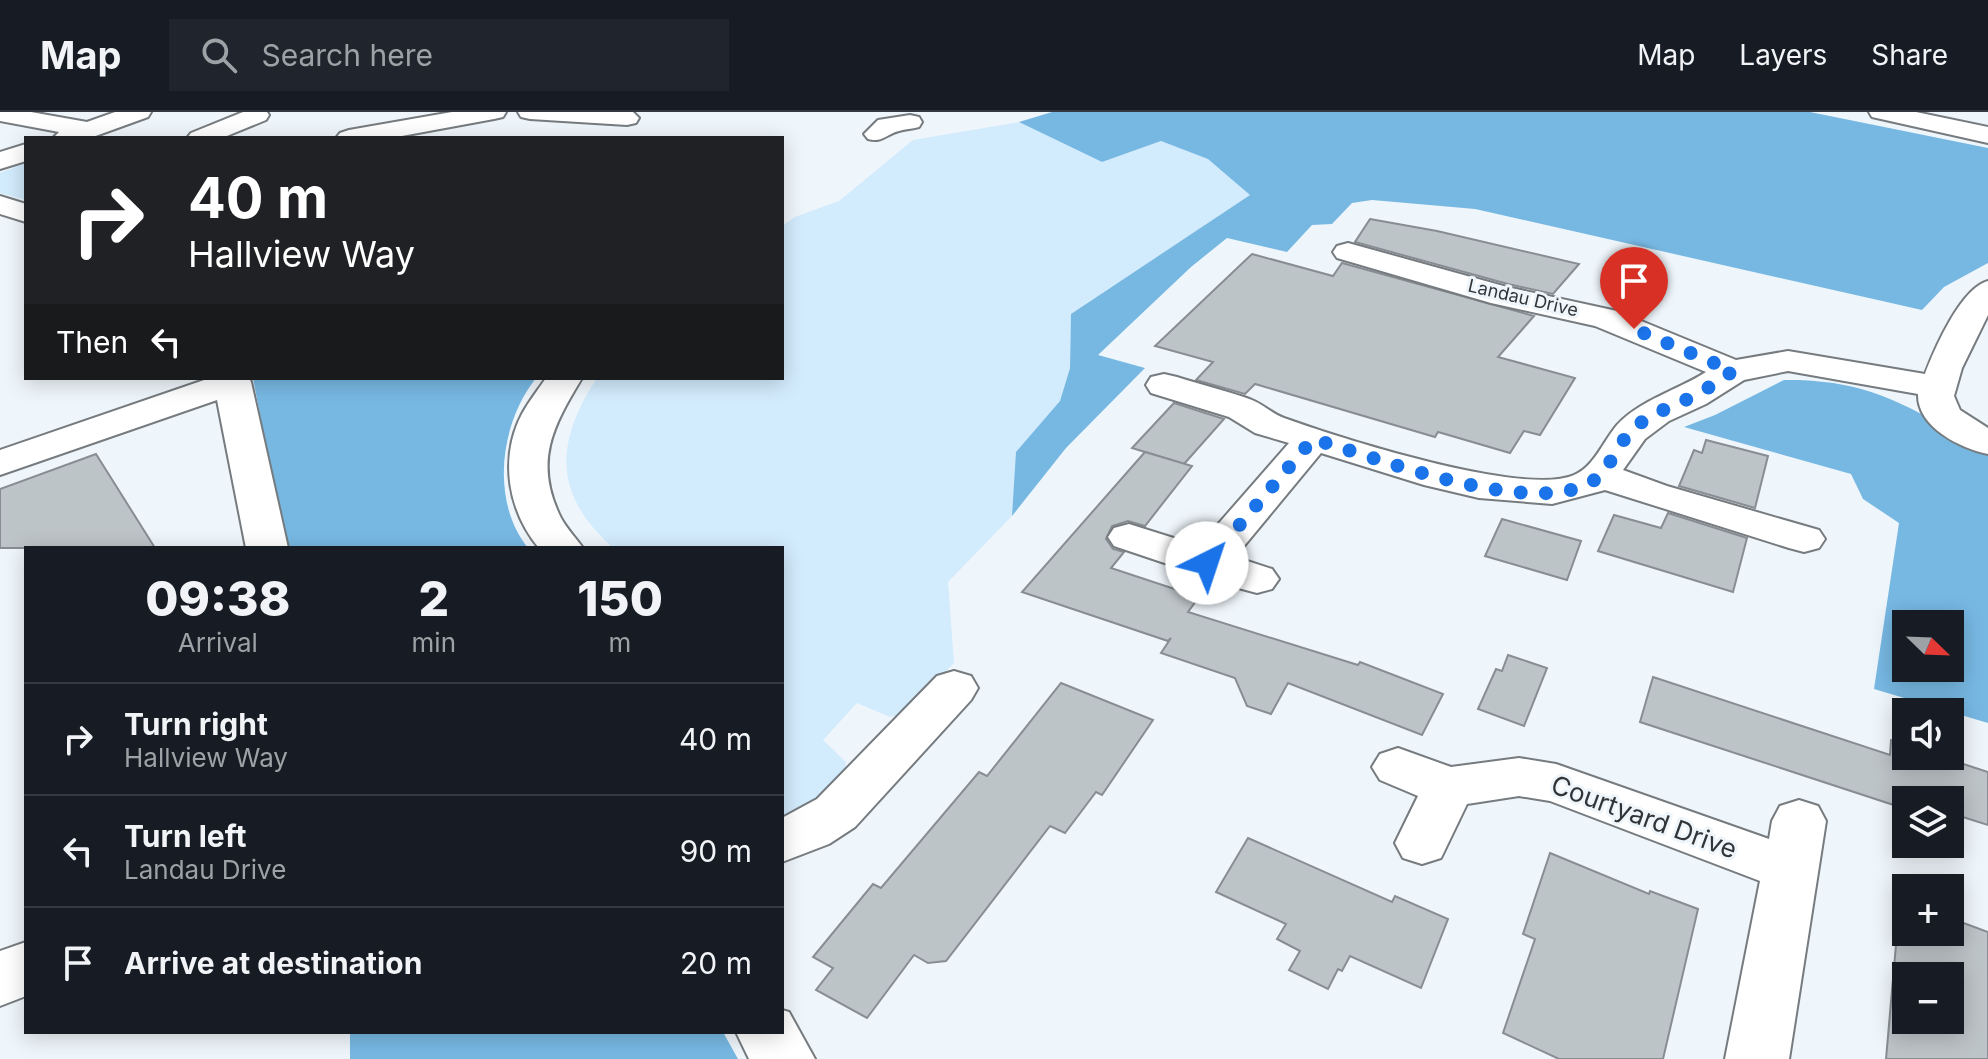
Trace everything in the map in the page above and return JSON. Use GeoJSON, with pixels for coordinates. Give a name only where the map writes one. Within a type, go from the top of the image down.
{"type":"FeatureCollection","features":[{"type":"Feature","properties":{"kind":"street"},"geometry":{"type":"LineString","coordinates":[[0,114],[78,134],[139,112]]}},
{"type":"Feature","properties":{"kind":"street"},"geometry":{"type":"LineString","coordinates":[[355,136],[382,127],[494,112]]}},
{"type":"Feature","properties":{"kind":"street"},"geometry":{"type":"LineString","coordinates":[[530,112],[626,123]]}},
{"type":"Feature","properties":{"kind":"street"},"geometry":{"type":"LineString","coordinates":[[1881,112],[1988,135]]}},
{"type":"Feature","properties":{"kind":"street"},"geometry":{"type":"LineString","coordinates":[[205,136],[255,115]]}},
{"type":"Feature","properties":{"kind":"street"},"geometry":{"type":"LineString","coordinates":[[0,161],[24,153]]}},
{"type":"Feature","properties":{"kind":"street"},"geometry":{"type":"LineString","coordinates":[[0,205],[24,212]]}},
{"type":"Feature","properties":{"kind":"street","name":"Landau Drive"},"geometry":{"type":"LineString","coordinates":[[1348,252],[1392,274],[1605,318],[1733,371]]}},
{"type":"Feature","properties":{"kind":"street"},"geometry":{"type":"LineString","coordinates":[[1988,291],[1981,297],[1936,387],[1936,404],[1947,419],[1988,443]]}},
{"type":"Feature","properties":{"kind":"street"},"geometry":{"type":"LineString","coordinates":[[1164,385],[1242,409],[1268,425],[1479,486],[1552,492],[1588,484],[1600,475],[1632,431],[1656,413],[1693,396],[1733,371],[1788,361],[1854,370],[1936,387]]}},
{"type":"Feature","properties":{"kind":"street"},"geometry":{"type":"LineString","coordinates":[[0,463],[232,380],[267,546]]}},
{"type":"Feature","properties":{"kind":"street"},"geometry":{"type":"LineString","coordinates":[[560,546],[535,509],[528,479],[539,417],[563,380]]}},
{"type":"Feature","properties":{"kind":"street"},"geometry":{"type":"LineString","coordinates":[[1207,563],[1313,439]]}},
{"type":"Feature","properties":{"kind":"street"},"geometry":{"type":"LineString","coordinates":[[1600,475],[1653,495],[1804,539]]}},
{"type":"Feature","properties":{"kind":"street"},"geometry":{"type":"LineString","coordinates":[[1129,537],[1257,579]]}},
{"type":"Feature","properties":{"kind":"street"},"geometry":{"type":"LineString","coordinates":[[784,840],[836,813],[877,742],[954,688]]}},
{"type":"Feature","properties":{"kind":"street","name":"Courtyard Drive"},"geometry":{"type":"LineString","coordinates":[[1398,767],[1448,787],[1519,777],[1556,783],[1795,846],[1757,1059]]}},
{"type":"Feature","properties":{"kind":"street"},"geometry":{"type":"LineString","coordinates":[[1422,843],[1448,787]]}},
{"type":"Feature","properties":{"kind":"street"},"geometry":{"type":"LineString","coordinates":[[0,980],[24,968]]}},
{"type":"Feature","properties":{"kind":"street"},"geometry":{"type":"LineString","coordinates":[[768,1034],[783,1059]]}},
{"type":"Feature","properties":{"kind":"shaded area"},"geometry":{"type":"Polygon","coordinates":[[[1052,112],[1810,112],[1988,148],[1988,263],[1944,287],[1922,310],[1475,209],[1372,200],[1352,203],[1332,224],[1312,225],[1287,252],[1227,238],[1191,267],[1098,355],[1145,368],[1066,448],[1012,516],[1016,452],[1060,401],[1070,368],[1071,314],[1250,195],[1208,159],[1161,141],[1102,162],[1019,122],[1052,112]]]}},
{"type":"Feature","properties":{"kind":"shaded area"},"geometry":{"type":"Polygon","coordinates":[[[1019,122],[1102,162],[1161,141],[1208,158],[1250,195],[1071,314],[1070,368],[1060,401],[1017,452],[1012,516],[948,582],[954,663],[906,713],[890,717],[857,703],[823,740],[846,762],[845,777],[817,805],[784,817],[784,546],[610,546],[586,518],[574,496],[566,462],[568,444],[579,411],[596,380],[784,380],[784,225],[795,217],[839,201],[913,140],[1019,122]]]}},
{"type":"Feature","properties":{"kind":"shaded area"},"geometry":{"type":"Polygon","coordinates":[[[24,164],[24,199],[0,193],[0,173],[24,164]]]}},
{"type":"Feature","properties":{"kind":"shaded area"},"geometry":{"type":"Polygon","coordinates":[[[253,380],[535,380],[514,417],[504,462],[508,508],[527,546],[285,546],[253,380]]]}},
{"type":"Feature","properties":{"kind":"shaded area"},"geometry":{"type":"Polygon","coordinates":[[[1784,380],[1816,381],[1869,391],[1892,400],[1988,450],[1988,723],[1964,716],[1964,698],[1904,698],[1874,689],[1899,523],[1863,499],[1851,474],[1684,427],[1784,380]]]}},
{"type":"Feature","properties":{"kind":"shaded area"},"geometry":{"type":"Polygon","coordinates":[[[350,1034],[724,1034],[738,1059],[350,1059],[350,1034]]]}},
{"type":"Feature","properties":{"kind":"building"},"geometry":{"type":"Polygon","coordinates":[[[1370,219],[1579,264],[1553,294],[1355,242],[1370,219]]]}},
{"type":"Feature","properties":{"kind":"building"},"geometry":{"type":"Polygon","coordinates":[[[1252,254],[1333,276],[1342,263],[1534,316],[1498,357],[1575,378],[1540,435],[1524,431],[1510,453],[1438,432],[1435,437],[1255,384],[1245,394],[1196,380],[1213,362],[1155,346],[1252,254]]]}},
{"type":"Feature","properties":{"kind":"building"},"geometry":{"type":"Polygon","coordinates":[[[1174,403],[1224,419],[1184,464],[1132,448],[1174,403]]]}},
{"type":"Feature","properties":{"kind":"building"},"geometry":{"type":"Polygon","coordinates":[[[1706,440],[1768,456],[1755,508],[1679,486],[1694,450],[1702,453],[1706,440]]]}},
{"type":"Feature","properties":{"kind":"building"},"geometry":{"type":"Polygon","coordinates":[[[1145,452],[1192,466],[1145,526],[1128,521],[1112,526],[1106,539],[1113,549],[1124,552],[1111,568],[1199,597],[1188,612],[1358,665],[1360,662],[1443,694],[1422,735],[1288,683],[1271,714],[1247,706],[1235,678],[1161,653],[1171,638],[1168,641],[1022,592],[1145,452]]]}},
{"type":"Feature","properties":{"kind":"building"},"geometry":{"type":"Polygon","coordinates":[[[96,454],[154,546],[0,548],[0,489],[96,454]]]}},
{"type":"Feature","properties":{"kind":"building"},"geometry":{"type":"Polygon","coordinates":[[[1668,513],[1747,538],[1733,592],[1598,551],[1614,515],[1661,528],[1668,513]]]}},
{"type":"Feature","properties":{"kind":"building"},"geometry":{"type":"Polygon","coordinates":[[[1502,519],[1581,541],[1567,580],[1485,556],[1502,519]]]}},
{"type":"Feature","properties":{"kind":"building"},"geometry":{"type":"Polygon","coordinates":[[[1508,655],[1547,668],[1524,726],[1478,709],[1496,669],[1502,671],[1508,655]]]}},
{"type":"Feature","properties":{"kind":"building"},"geometry":{"type":"Polygon","coordinates":[[[1653,677],[1890,755],[1891,740],[1892,770],[1964,770],[1964,764],[1988,772],[1988,825],[1964,817],[1964,786],[1892,786],[1892,804],[1640,722],[1653,677]]]}},
{"type":"Feature","properties":{"kind":"building"},"geometry":{"type":"Polygon","coordinates":[[[1061,683],[1153,720],[1102,795],[1096,792],[1065,833],[1050,826],[946,961],[928,963],[914,955],[867,1018],[816,990],[833,968],[813,957],[873,884],[881,888],[979,772],[987,776],[1061,683]]]}},
{"type":"Feature","properties":{"kind":"building"},"geometry":{"type":"Polygon","coordinates":[[[1248,838],[1392,902],[1395,896],[1448,919],[1421,988],[1350,956],[1342,971],[1338,969],[1328,989],[1289,970],[1300,951],[1277,939],[1286,924],[1216,892],[1248,838]]]}},
{"type":"Feature","properties":{"kind":"building"},"geometry":{"type":"Polygon","coordinates":[[[1550,853],[1649,894],[1650,891],[1698,909],[1663,1059],[1559,1059],[1503,1033],[1535,939],[1523,934],[1550,853]]]}},
{"type":"Feature","properties":{"kind":"building"},"geometry":{"type":"Polygon","coordinates":[[[1964,923],[1988,932],[1988,1059],[1886,1059],[1892,990],[1892,1034],[1964,1034],[1964,962],[1894,962],[1896,946],[1964,946],[1964,923]]]}},
{"type":"Feature","properties":{"kind":"route"},"geometry":{"type":"LineString","coordinates":[[1207,563],[1313,439],[1438,477],[1479,486],[1552,492],[1588,484],[1600,475],[1632,431],[1656,413],[1706,389],[1733,371],[1634,329]]}}]}
